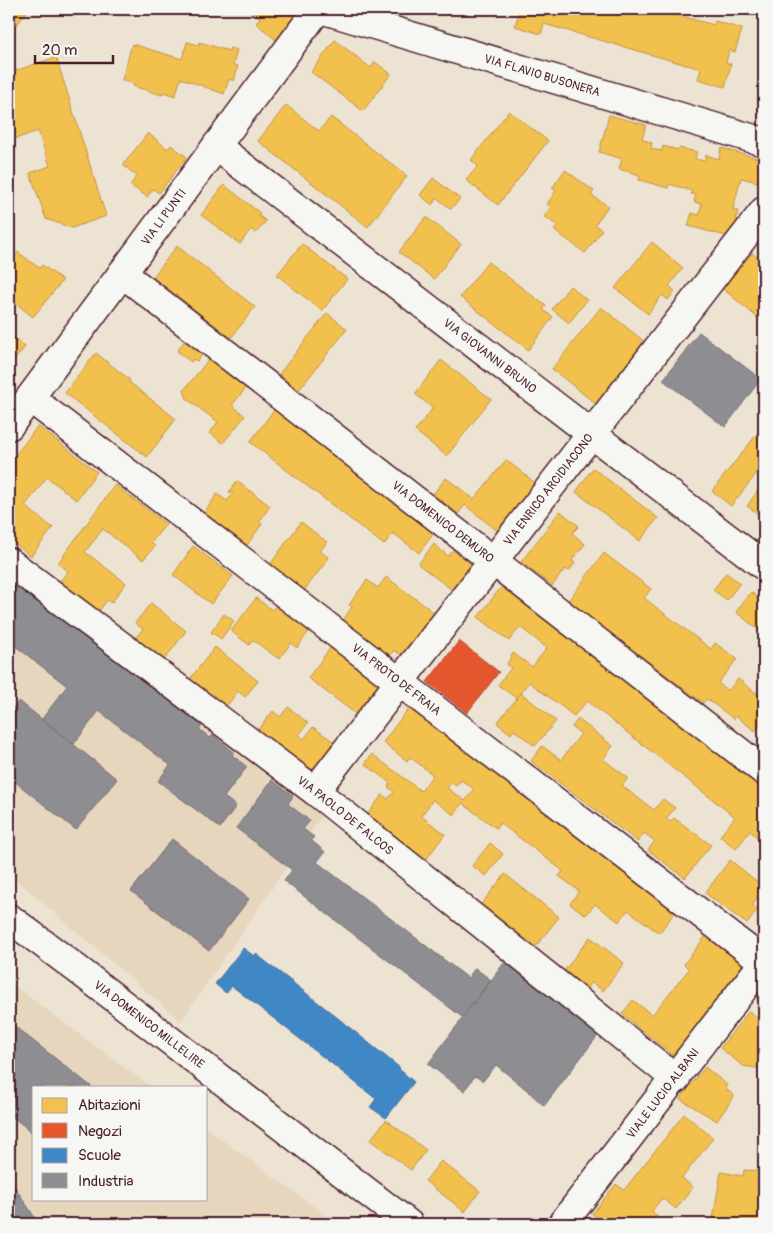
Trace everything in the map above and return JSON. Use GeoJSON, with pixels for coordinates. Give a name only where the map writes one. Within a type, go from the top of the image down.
{"type":"FeatureCollection","features":[{"type":"Feature","properties":{"kind":"street","name":"VIA FLAVIO BUSONERA"},"geometry":{"type":"LineString","coordinates":[[320,9],[764,142]]}},
{"type":"Feature","properties":{"kind":"street","name":"VIA LI PUNTI"},"geometry":{"type":"LineString","coordinates":[[9,426],[320,9]]}},
{"type":"Feature","properties":{"kind":"street","name":"VIA GIOVANNI BRUNO"},"geometry":{"type":"LineString","coordinates":[[216,146],[764,566]]}},
{"type":"Feature","properties":{"kind":"street","name":"VIA ENRICO ARCIDIACONO"},"geometry":{"type":"LineString","coordinates":[[315,791],[764,211]]}},
{"type":"Feature","properties":{"kind":"street","name":"VIA DOMENICO DEMURO"},"geometry":{"type":"LineString","coordinates":[[122,273],[764,771]]}},
{"type":"Feature","properties":{"kind":"street","name":"VIA PROTO DE FRAIA"},"geometry":{"type":"LineString","coordinates":[[30,398],[764,962]]}},
{"type":"Feature","properties":{"kind":"street","name":"VIA PAOLO DE FALCOS"},"geometry":{"type":"LineString","coordinates":[[9,562],[315,791],[676,1079]]}},
{"type":"Feature","properties":{"kind":"street","name":"VIA DOMENICO MILLELIRE"},"geometry":{"type":"LineString","coordinates":[[9,918],[409,1224]]}},
{"type":"Feature","properties":{"kind":"street","name":"VIALE LUCIO ALBANI"},"geometry":{"type":"LineString","coordinates":[[562,1224],[676,1079],[764,962]]}},
{"type":"Feature","properties":{"kind":"shaded area"},"geometry":{"type":"Polygon","coordinates":[[[9,577],[325,811],[181,1021],[9,874],[9,577]]]}},
{"type":"Feature","properties":{"kind":"shaded area"},"geometry":{"type":"Polygon","coordinates":[[[9,982],[150,1086],[32,1086],[32,1200],[208,1200],[208,1129],[338,1224],[9,1224],[9,982]]]}},
{"type":"Feature","properties":{"kind":"building: Abitazioni"},"geometry":{"type":"Polygon","coordinates":[[[9,9],[28,10],[12,31],[9,29],[9,9]]]}},
{"type":"Feature","properties":{"kind":"building: Abitazioni"},"geometry":{"type":"Polygon","coordinates":[[[249,9],[287,9],[298,17],[278,42],[256,23],[260,18],[249,9]]]}},
{"type":"Feature","properties":{"kind":"building: Abitazioni"},"geometry":{"type":"Polygon","coordinates":[[[452,9],[470,9],[469,13],[452,9]]]}},
{"type":"Feature","properties":{"kind":"building: Abitazioni"},"geometry":{"type":"Polygon","coordinates":[[[520,9],[655,9],[714,25],[715,21],[742,29],[735,52],[729,50],[726,63],[731,64],[725,87],[698,79],[701,69],[544,24],[541,34],[515,26],[520,9]]]}},
{"type":"Feature","properties":{"kind":"building: Abitazioni"},"geometry":{"type":"Polygon","coordinates":[[[335,40],[371,68],[375,62],[391,74],[363,111],[311,72],[335,40]]]}},
{"type":"Feature","properties":{"kind":"building: Abitazioni"},"geometry":{"type":"Polygon","coordinates":[[[187,42],[199,45],[199,42],[229,51],[230,48],[237,50],[233,65],[238,66],[234,81],[229,79],[224,94],[181,78],[175,96],[163,92],[162,95],[133,86],[134,84],[122,80],[132,44],[182,59],[187,42]]]}},
{"type":"Feature","properties":{"kind":"building: Abitazioni"},"geometry":{"type":"Polygon","coordinates":[[[56,57],[106,216],[72,228],[46,219],[30,173],[50,166],[38,131],[9,141],[9,73],[56,57]]]}},
{"type":"Feature","properties":{"kind":"building: Abitazioni"},"geometry":{"type":"Polygon","coordinates":[[[286,105],[319,131],[331,117],[407,176],[368,227],[258,141],[286,105]]]}},
{"type":"Feature","properties":{"kind":"building: Abitazioni"},"geometry":{"type":"Polygon","coordinates":[[[509,111],[548,141],[498,205],[466,180],[478,166],[471,160],[509,111]]]}},
{"type":"Feature","properties":{"kind":"building: Abitazioni"},"geometry":{"type":"Polygon","coordinates":[[[609,115],[646,125],[642,139],[652,143],[651,149],[662,151],[663,146],[697,152],[695,159],[705,161],[706,155],[719,159],[721,148],[764,160],[758,182],[741,178],[733,209],[738,211],[734,238],[688,226],[692,213],[699,215],[702,204],[694,202],[696,195],[691,194],[692,191],[669,184],[668,188],[639,180],[640,175],[619,169],[622,159],[599,152],[609,115]]]}},
{"type":"Feature","properties":{"kind":"building: Abitazioni"},"geometry":{"type":"Polygon","coordinates":[[[148,133],[168,149],[171,145],[187,157],[159,193],[153,189],[147,197],[130,185],[137,176],[123,165],[148,133]]]}},
{"type":"Feature","properties":{"kind":"building: Abitazioni"},"geometry":{"type":"Polygon","coordinates":[[[565,170],[594,191],[591,195],[608,206],[595,225],[602,230],[585,253],[554,230],[557,225],[544,217],[551,207],[547,204],[556,191],[552,188],[565,170]]]}},
{"type":"Feature","properties":{"kind":"building: Abitazioni"},"geometry":{"type":"Polygon","coordinates":[[[433,178],[460,199],[451,209],[437,198],[432,205],[420,195],[433,178]]]}},
{"type":"Feature","properties":{"kind":"building: Abitazioni"},"geometry":{"type":"Polygon","coordinates":[[[224,185],[260,213],[258,215],[266,221],[256,233],[251,229],[240,244],[201,215],[224,185]]]}},
{"type":"Feature","properties":{"kind":"building: Abitazioni"},"geometry":{"type":"Polygon","coordinates":[[[426,217],[461,244],[434,279],[399,252],[426,217]]]}},
{"type":"Feature","properties":{"kind":"building: Abitazioni"},"geometry":{"type":"Polygon","coordinates":[[[652,242],[683,268],[669,286],[675,291],[668,300],[662,295],[648,314],[615,288],[652,242]]]}},
{"type":"Feature","properties":{"kind":"building: Abitazioni"},"geometry":{"type":"Polygon","coordinates":[[[302,244],[347,279],[322,311],[277,275],[302,244]]]}},
{"type":"Feature","properties":{"kind":"building: Abitazioni"},"geometry":{"type":"Polygon","coordinates":[[[177,246],[255,307],[231,338],[153,277],[177,246]]]}},
{"type":"Feature","properties":{"kind":"building: Abitazioni"},"geometry":{"type":"Polygon","coordinates":[[[18,252],[39,268],[42,265],[63,280],[33,317],[9,298],[9,264],[18,252]]]}},
{"type":"Feature","properties":{"kind":"building: Abitazioni"},"geometry":{"type":"Polygon","coordinates":[[[752,253],[764,263],[764,323],[722,288],[752,253]]]}},
{"type":"Feature","properties":{"kind":"building: Abitazioni"},"geometry":{"type":"Polygon","coordinates":[[[488,262],[546,306],[543,310],[553,317],[528,350],[460,297],[488,262]]]}},
{"type":"Feature","properties":{"kind":"building: Abitazioni"},"geometry":{"type":"Polygon","coordinates":[[[570,286],[587,300],[569,323],[552,309],[570,286]]]}},
{"type":"Feature","properties":{"kind":"building: Abitazioni"},"geometry":{"type":"Polygon","coordinates":[[[601,307],[650,346],[601,408],[552,369],[601,307]]]}},
{"type":"Feature","properties":{"kind":"building: Abitazioni"},"geometry":{"type":"Polygon","coordinates":[[[327,313],[347,329],[299,390],[279,374],[327,313]]]}},
{"type":"Feature","properties":{"kind":"building: Abitazioni"},"geometry":{"type":"Polygon","coordinates":[[[9,333],[25,347],[9,367],[9,333]]]}},
{"type":"Feature","properties":{"kind":"building: Abitazioni"},"geometry":{"type":"Polygon","coordinates":[[[185,340],[203,354],[197,361],[193,359],[191,362],[177,351],[185,340]]]}},
{"type":"Feature","properties":{"kind":"building: Abitazioni"},"geometry":{"type":"Polygon","coordinates":[[[96,353],[176,419],[147,457],[65,393],[96,353]]]}},
{"type":"Feature","properties":{"kind":"building: Abitazioni"},"geometry":{"type":"Polygon","coordinates":[[[209,359],[246,388],[232,405],[245,416],[223,443],[210,433],[218,422],[187,399],[184,390],[209,359]]]}},
{"type":"Feature","properties":{"kind":"building: Abitazioni"},"geometry":{"type":"Polygon","coordinates":[[[441,360],[491,399],[447,456],[415,431],[433,408],[415,394],[441,360]]]}},
{"type":"Feature","properties":{"kind":"building: Abitazioni"},"geometry":{"type":"Polygon","coordinates":[[[274,410],[434,533],[419,553],[393,533],[384,545],[250,442],[274,410]]]}},
{"type":"Feature","properties":{"kind":"building: Abitazioni"},"geometry":{"type":"Polygon","coordinates":[[[764,425],[764,464],[731,506],[712,491],[764,425]]]}},
{"type":"Feature","properties":{"kind":"building: Abitazioni"},"geometry":{"type":"Polygon","coordinates":[[[38,426],[97,472],[76,500],[47,477],[25,506],[53,528],[31,556],[9,539],[9,463],[38,426]]]}},
{"type":"Feature","properties":{"kind":"building: Abitazioni"},"geometry":{"type":"Polygon","coordinates":[[[506,460],[539,486],[500,533],[465,505],[458,514],[433,494],[446,478],[474,499],[506,460]]]}},
{"type":"Feature","properties":{"kind":"building: Abitazioni"},"geometry":{"type":"Polygon","coordinates":[[[593,468],[658,518],[640,541],[576,492],[593,468]]]}},
{"type":"Feature","properties":{"kind":"building: Abitazioni"},"geometry":{"type":"Polygon","coordinates":[[[237,481],[270,506],[259,522],[262,524],[247,545],[204,513],[217,494],[227,501],[233,494],[229,492],[237,481]]]}},
{"type":"Feature","properties":{"kind":"building: Abitazioni"},"geometry":{"type":"Polygon","coordinates":[[[764,482],[764,518],[747,506],[764,482]]]}},
{"type":"Feature","properties":{"kind":"building: Abitazioni"},"geometry":{"type":"Polygon","coordinates":[[[115,485],[166,524],[151,543],[155,546],[143,560],[103,529],[85,552],[126,583],[111,603],[107,600],[97,614],[58,584],[68,571],[58,563],[115,485]]]}},
{"type":"Feature","properties":{"kind":"building: Abitazioni"},"geometry":{"type":"Polygon","coordinates":[[[560,511],[579,526],[572,533],[585,544],[572,560],[575,563],[569,571],[565,569],[552,586],[521,562],[560,511]]]}},
{"type":"Feature","properties":{"kind":"building: Abitazioni"},"geometry":{"type":"Polygon","coordinates":[[[301,522],[327,542],[320,551],[329,558],[303,592],[269,566],[301,522]]]}},
{"type":"Feature","properties":{"kind":"building: Abitazioni"},"geometry":{"type":"Polygon","coordinates":[[[434,544],[448,556],[453,550],[476,568],[456,593],[418,564],[434,544]]]}},
{"type":"Feature","properties":{"kind":"building: Abitazioni"},"geometry":{"type":"Polygon","coordinates":[[[193,546],[233,576],[211,604],[173,575],[193,546]]]}},
{"type":"Feature","properties":{"kind":"building: Abitazioni"},"geometry":{"type":"Polygon","coordinates":[[[604,553],[651,589],[644,598],[711,649],[715,643],[737,659],[718,683],[728,691],[738,679],[764,699],[764,719],[755,731],[736,716],[734,719],[707,699],[703,703],[568,601],[604,553]]]}},
{"type":"Feature","properties":{"kind":"building: Abitazioni"},"geometry":{"type":"Polygon","coordinates":[[[726,573],[740,583],[727,600],[713,590],[726,573]]]}},
{"type":"Feature","properties":{"kind":"building: Abitazioni"},"geometry":{"type":"Polygon","coordinates":[[[386,577],[439,616],[407,659],[394,650],[390,656],[343,620],[352,607],[349,605],[367,580],[378,588],[386,577]]]}},
{"type":"Feature","properties":{"kind":"building: Abitazioni"},"geometry":{"type":"Polygon","coordinates":[[[502,586],[764,790],[764,843],[750,831],[736,849],[720,836],[735,817],[587,701],[574,716],[529,682],[516,698],[498,685],[511,668],[507,664],[513,653],[532,667],[547,648],[520,627],[509,641],[478,617],[502,586]]]}},
{"type":"Feature","properties":{"kind":"building: Abitazioni"},"geometry":{"type":"Polygon","coordinates":[[[751,592],[764,603],[764,634],[736,612],[751,592]]]}},
{"type":"Feature","properties":{"kind":"building: Abitazioni"},"geometry":{"type":"Polygon","coordinates":[[[256,598],[272,610],[276,605],[309,631],[297,648],[291,643],[279,659],[253,640],[249,645],[231,631],[256,598]]]}},
{"type":"Feature","properties":{"kind":"building: Abitazioni"},"geometry":{"type":"Polygon","coordinates":[[[151,603],[186,631],[161,664],[132,642],[143,629],[135,623],[151,603]]]}},
{"type":"Feature","properties":{"kind":"building: Abitazioni"},"geometry":{"type":"Polygon","coordinates":[[[224,614],[234,621],[221,639],[211,632],[224,614]]]}},
{"type":"Feature","properties":{"kind":"building: Abitazioni"},"geometry":{"type":"Polygon","coordinates":[[[215,647],[258,681],[245,697],[238,691],[222,712],[186,684],[215,647]]]}},
{"type":"Feature","properties":{"kind":"building: Abitazioni"},"geometry":{"type":"Polygon","coordinates":[[[331,647],[384,688],[361,718],[308,678],[331,647]]]}},
{"type":"Feature","properties":{"kind":"building: Abitazioni"},"geometry":{"type":"Polygon","coordinates":[[[521,693],[556,721],[535,746],[514,730],[511,734],[497,723],[521,693]]]}},
{"type":"Feature","properties":{"kind":"building: Abitazioni"},"geometry":{"type":"Polygon","coordinates":[[[288,707],[308,723],[299,735],[304,739],[313,727],[334,742],[326,753],[332,758],[315,782],[254,735],[273,711],[280,717],[288,707]]]}},
{"type":"Feature","properties":{"kind":"building: Abitazioni"},"geometry":{"type":"Polygon","coordinates":[[[409,708],[676,911],[659,933],[628,910],[619,922],[595,904],[586,915],[570,904],[579,891],[559,876],[563,871],[500,823],[496,828],[462,803],[454,815],[433,800],[421,816],[445,834],[422,865],[363,820],[382,795],[388,799],[394,792],[388,787],[390,783],[365,764],[372,754],[421,791],[433,775],[410,757],[407,761],[383,742],[409,708]],[[461,780],[456,786],[451,783],[447,788],[465,801],[474,789],[461,780]]]}},
{"type":"Feature","properties":{"kind":"building: Abitazioni"},"geometry":{"type":"Polygon","coordinates":[[[578,719],[613,746],[603,759],[628,778],[622,786],[654,810],[663,799],[675,808],[666,819],[670,822],[674,818],[711,845],[685,878],[648,850],[655,841],[644,833],[638,842],[531,761],[542,746],[561,760],[581,734],[572,727],[578,719]]]}},
{"type":"Feature","properties":{"kind":"building: Abitazioni"},"geometry":{"type":"Polygon","coordinates":[[[490,843],[503,854],[486,876],[472,866],[490,843]]]}},
{"type":"Feature","properties":{"kind":"building: Abitazioni"},"geometry":{"type":"Polygon","coordinates":[[[730,860],[764,887],[752,905],[758,909],[747,924],[705,893],[730,860]]]}},
{"type":"Feature","properties":{"kind":"building: Abitazioni"},"geometry":{"type":"Polygon","coordinates":[[[505,874],[559,917],[533,950],[479,907],[505,874]]]}},
{"type":"Feature","properties":{"kind":"building: Abitazioni"},"geometry":{"type":"Polygon","coordinates":[[[708,933],[746,963],[674,1056],[622,1014],[633,1000],[652,1015],[689,969],[684,964],[708,933]]]}},
{"type":"Feature","properties":{"kind":"building: Abitazioni"},"geometry":{"type":"Polygon","coordinates":[[[590,937],[624,963],[603,991],[591,982],[587,988],[564,971],[590,937]]]}},
{"type":"Feature","properties":{"kind":"building: Abitazioni"},"geometry":{"type":"Polygon","coordinates":[[[749,1011],[764,1023],[764,1067],[762,1069],[743,1066],[720,1048],[749,1011]]]}},
{"type":"Feature","properties":{"kind":"building: Abitazioni"},"geometry":{"type":"Polygon","coordinates":[[[705,1067],[727,1085],[725,1088],[734,1096],[717,1121],[680,1099],[705,1067]]]}},
{"type":"Feature","properties":{"kind":"building: Abitazioni"},"geometry":{"type":"Polygon","coordinates":[[[684,1114],[713,1138],[682,1178],[693,1187],[676,1209],[662,1198],[652,1211],[657,1216],[651,1224],[602,1224],[604,1223],[592,1214],[616,1184],[624,1190],[684,1114]]]}},
{"type":"Feature","properties":{"kind":"building: Abitazioni"},"geometry":{"type":"Polygon","coordinates":[[[386,1120],[426,1150],[411,1170],[370,1140],[386,1120]]]}},
{"type":"Feature","properties":{"kind":"building: Abitazioni"},"geometry":{"type":"Polygon","coordinates":[[[764,1156],[764,1224],[738,1224],[713,1219],[721,1172],[743,1176],[744,1170],[762,1171],[764,1156]]]}},
{"type":"Feature","properties":{"kind":"building: Abitazioni"},"geometry":{"type":"Polygon","coordinates":[[[441,1161],[480,1191],[465,1212],[425,1181],[441,1161]]]}},
{"type":"Feature","properties":{"kind":"building: Negozi"},"geometry":{"type":"Polygon","coordinates":[[[459,641],[499,672],[467,713],[427,682],[459,641]]]}},
{"type":"Feature","properties":{"kind":"building: Scuole"},"geometry":{"type":"Polygon","coordinates":[[[243,948],[254,956],[256,954],[329,1011],[400,1068],[414,1082],[386,1118],[370,1107],[376,1099],[336,1067],[232,986],[226,993],[215,984],[243,948]]]}},
{"type":"Feature","properties":{"kind":"building: Industria"},"geometry":{"type":"Polygon","coordinates":[[[699,332],[761,379],[725,427],[663,380],[699,332]]]}},
{"type":"Feature","properties":{"kind":"building: Industria"},"geometry":{"type":"Polygon","coordinates":[[[9,581],[17,587],[18,585],[202,726],[199,729],[210,738],[213,735],[234,752],[232,755],[247,767],[224,797],[236,806],[220,828],[158,781],[170,765],[99,711],[74,744],[42,719],[67,686],[9,641],[9,581]]]}},
{"type":"Feature","properties":{"kind":"building: Industria"},"geometry":{"type":"Polygon","coordinates":[[[19,701],[117,779],[76,830],[9,777],[9,704],[13,708],[19,701]]]}},
{"type":"Feature","properties":{"kind":"building: Industria"},"geometry":{"type":"Polygon","coordinates":[[[272,780],[293,796],[288,804],[310,821],[303,829],[314,837],[311,840],[325,852],[317,862],[468,978],[475,968],[491,980],[462,1017],[284,881],[292,870],[236,828],[272,780]]]}},
{"type":"Feature","properties":{"kind":"building: Industria"},"geometry":{"type":"Polygon","coordinates":[[[172,839],[249,899],[209,951],[131,891],[172,839]]]}},
{"type":"Feature","properties":{"kind":"building: Industria"},"geometry":{"type":"Polygon","coordinates":[[[507,959],[602,1030],[544,1106],[496,1065],[483,1081],[475,1076],[464,1091],[428,1064],[507,959]]]}},
{"type":"Feature","properties":{"kind":"building: Industria"},"geometry":{"type":"Polygon","coordinates":[[[9,1022],[91,1086],[32,1086],[32,1132],[9,1114],[9,1022]]]}},
{"type":"Feature","properties":{"kind":"building: Industria"},"geometry":{"type":"Polygon","coordinates":[[[9,1178],[39,1224],[9,1224],[9,1178]]]}}]}
